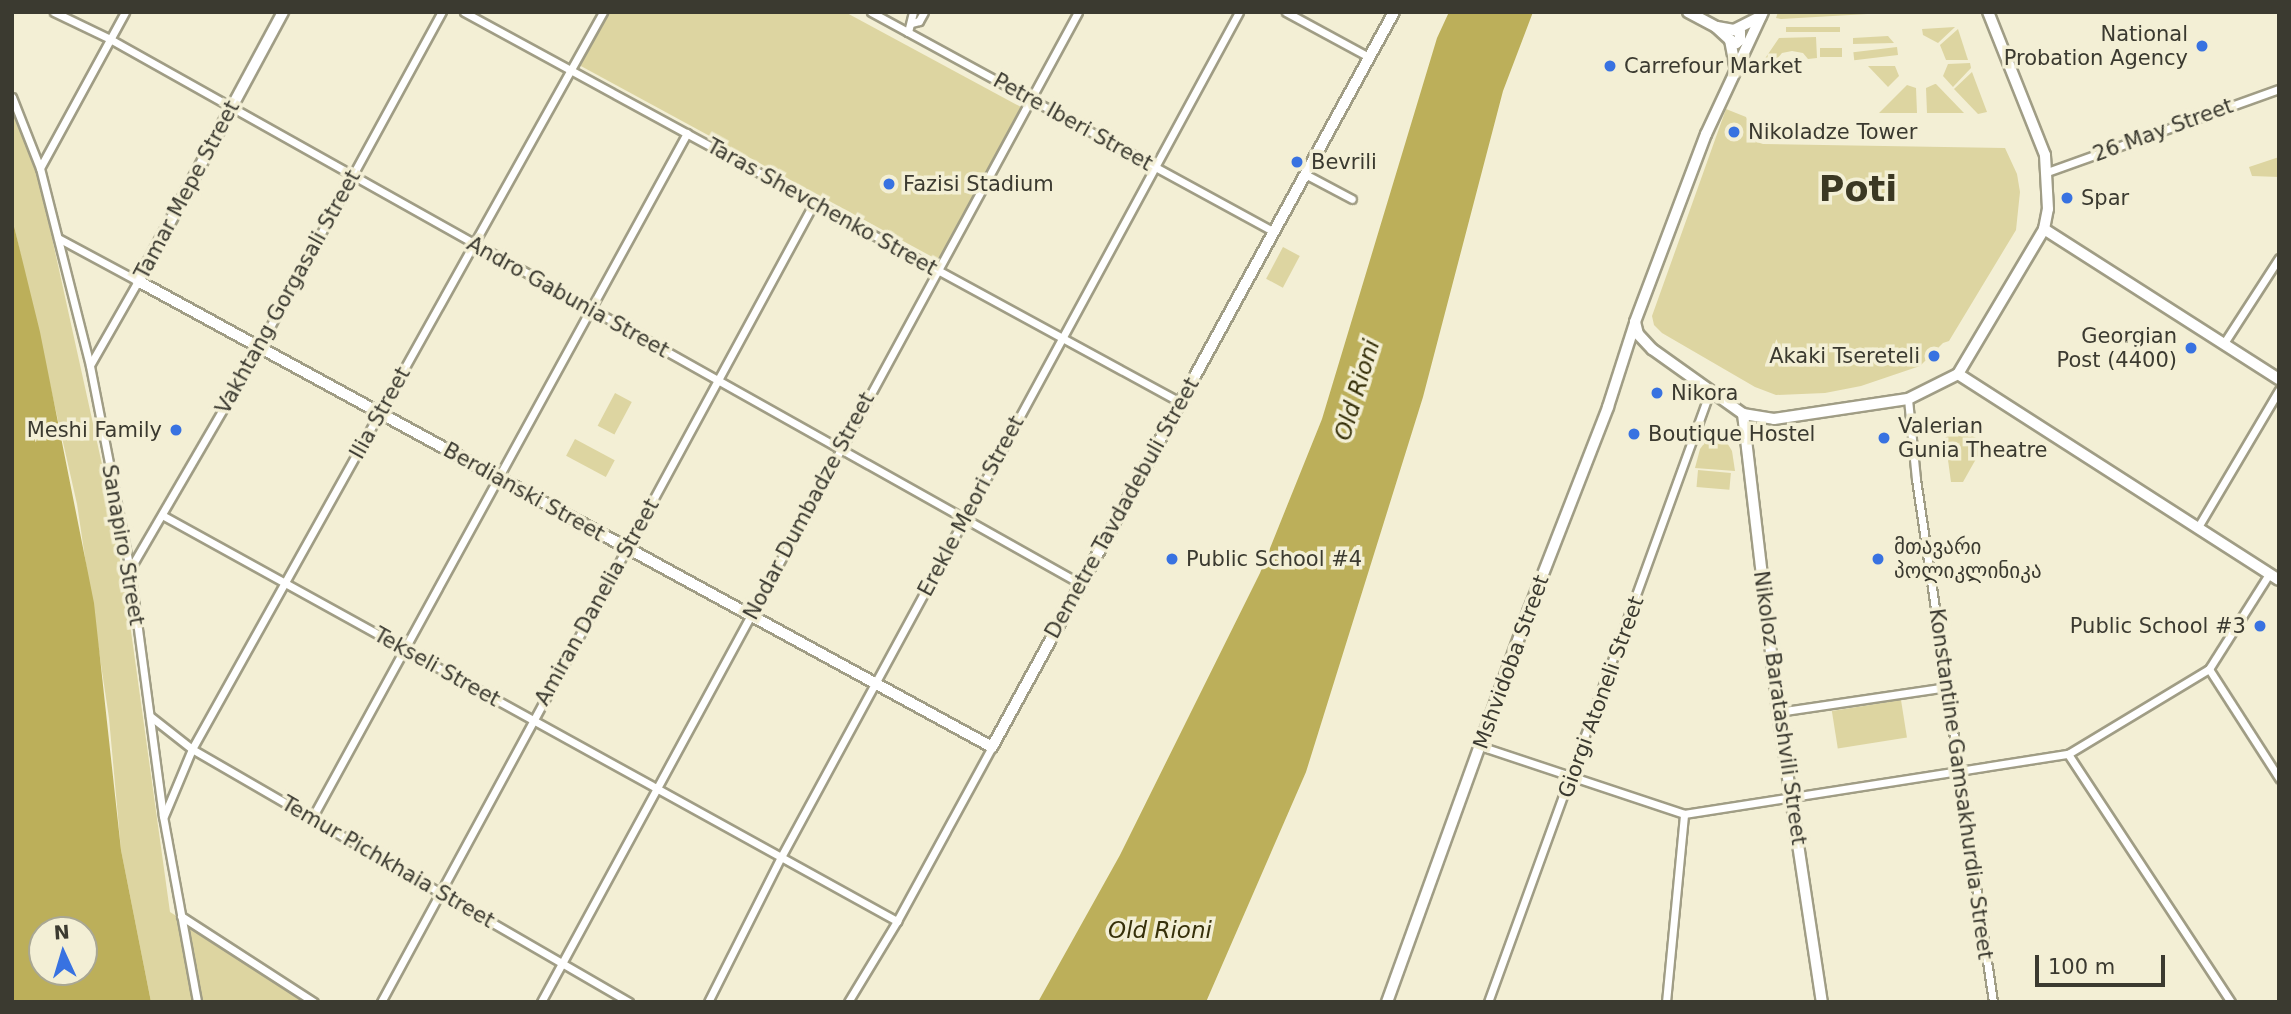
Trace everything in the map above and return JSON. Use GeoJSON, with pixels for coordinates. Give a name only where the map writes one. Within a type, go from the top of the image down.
{"type":"FeatureCollection","features":[{"type":"Feature","properties":{"kind":"street","name":"Andro Gabunia Street"},"geometry":{"type":"LineString","coordinates":[[54,12],[110,39],[231,110],[1081,583]]}},
{"type":"Feature","properties":{"kind":"street"},"geometry":{"type":"LineString","coordinates":[[40,168],[125,12]]}},
{"type":"Feature","properties":{"kind":"street","name":"Tamar Mepe Street"},"geometry":{"type":"LineString","coordinates":[[90,366],[283,12]]}},
{"type":"Feature","properties":{"kind":"street","name":"Vakhtang Gorgasali Street"},"geometry":{"type":"LineString","coordinates":[[130,569],[259,347],[442,12]]}},
{"type":"Feature","properties":{"kind":"street","name":"Taras Shevchenko Street"},"geometry":{"type":"LineString","coordinates":[[464,12],[1180,402]]}},
{"type":"Feature","properties":{"kind":"street","name":"Ilia Street"},"geometry":{"type":"LineString","coordinates":[[163,816],[192,749],[603,12]]}},
{"type":"Feature","properties":{"kind":"street","name":"Petre Iberi Street"},"geometry":{"type":"LineString","coordinates":[[872,12],[1274,232]]}},
{"type":"Feature","properties":{"kind":"street"},"geometry":{"type":"LineString","coordinates":[[908,32],[913,12]]}},
{"type":"Feature","properties":{"kind":"street"},"geometry":{"type":"LineString","coordinates":[[912,23],[919,21],[924,12]]}},
{"type":"Feature","properties":{"kind":"street","name":"Nodar Dumbadze Street"},"geometry":{"type":"LineString","coordinates":[[541,1002],[839,449],[1079,12]]}},
{"type":"Feature","properties":{"kind":"street","name":"Erekle Meori Street"},"geometry":{"type":"LineString","coordinates":[[708,1002],[781,857],[1238,12]]}},
{"type":"Feature","properties":{"kind":"street"},"geometry":{"type":"LineString","coordinates":[[1286,12],[1368,57]]}},
{"type":"Feature","properties":{"kind":"street","name":"Demetre Tavdadebuli Street"},"geometry":{"type":"LineString","coordinates":[[848,1002],[897,921],[1394,12]]}},
{"type":"Feature","properties":{"kind":"street"},"geometry":{"type":"LineString","coordinates":[[1688,12],[1732,35]]}},
{"type":"Feature","properties":{"kind":"street"},"geometry":{"type":"LineString","coordinates":[[1635,322],[1638,334],[1652,349],[1710,391],[1743,414],[1774,419],[1908,399],[1958,374],[2044,229],[2048,209],[2045,155],[1988,12]]}},
{"type":"Feature","properties":{"kind":"street"},"geometry":{"type":"LineString","coordinates":[[1732,35],[1763,13]]}},
{"type":"Feature","properties":{"kind":"street","name":"Mshvidoba Street"},"geometry":{"type":"LineString","coordinates":[[1387,1002],[1608,407],[1627,342],[1696,159],[1735,67],[1763,13]]}},
{"type":"Feature","properties":{"kind":"street"},"geometry":{"type":"LineString","coordinates":[[1732,35],[1735,67]]}},
{"type":"Feature","properties":{"kind":"street","name":"26 May Street"},"geometry":{"type":"LineString","coordinates":[[2047,172],[2279,89]]}},
{"type":"Feature","properties":{"kind":"street","name":"Sanapiro Street"},"geometry":{"type":"LineString","coordinates":[[12,96],[40,168],[90,366],[130,569],[163,816],[197,1002]]}},
{"type":"Feature","properties":{"kind":"street"},"geometry":{"type":"LineString","coordinates":[[312,818],[687,133]]}},
{"type":"Feature","properties":{"kind":"street"},"geometry":{"type":"LineString","coordinates":[[1305,174],[1352,199]]}},
{"type":"Feature","properties":{"kind":"street","name":"Amiran Danelia Street"},"geometry":{"type":"LineString","coordinates":[[381,1002],[814,203]]}},
{"type":"Feature","properties":{"kind":"street"},"geometry":{"type":"LineString","coordinates":[[2044,229],[2279,379]]}},
{"type":"Feature","properties":{"kind":"street","name":"Berdianski Street"},"geometry":{"type":"LineString","coordinates":[[58,238],[992,747]]}},
{"type":"Feature","properties":{"kind":"street"},"geometry":{"type":"LineString","coordinates":[[2224,343],[2279,258]]}},
{"type":"Feature","properties":{"kind":"street"},"geometry":{"type":"LineString","coordinates":[[1627,342],[1652,349]]}},
{"type":"Feature","properties":{"kind":"street"},"geometry":{"type":"LineString","coordinates":[[1958,374],[2279,580]]}},
{"type":"Feature","properties":{"kind":"street"},"geometry":{"type":"LineString","coordinates":[[2198,527],[2279,390]]}},
{"type":"Feature","properties":{"kind":"street","name":"Giorgi Atoneli Street"},"geometry":{"type":"LineString","coordinates":[[1488,1002],[1572,777],[1710,391]]}},
{"type":"Feature","properties":{"kind":"street","name":"Konstantine Gamsakhurdia Street"},"geometry":{"type":"LineString","coordinates":[[1908,399],[1916,479],[1993,1002]]}},
{"type":"Feature","properties":{"kind":"street","name":"Nikoloz Baratashvili Street"},"geometry":{"type":"LineString","coordinates":[[1743,414],[1778,712],[1822,1002]]}},
{"type":"Feature","properties":{"kind":"street","name":"Tekseli Street"},"geometry":{"type":"LineString","coordinates":[[162,515],[897,921]]}},
{"type":"Feature","properties":{"kind":"street"},"geometry":{"type":"LineString","coordinates":[[1480,746],[1684,814],[2068,754],[2208,669],[2269,574]]}},
{"type":"Feature","properties":{"kind":"street"},"geometry":{"type":"LineString","coordinates":[[2208,669],[2279,778]]}},
{"type":"Feature","properties":{"kind":"street"},"geometry":{"type":"LineString","coordinates":[[1778,712],[1947,687]]}},
{"type":"Feature","properties":{"kind":"street","name":"Temur Pichkhaia Street"},"geometry":{"type":"LineString","coordinates":[[150,716],[192,749],[629,1002]]}},
{"type":"Feature","properties":{"kind":"street"},"geometry":{"type":"LineString","coordinates":[[2068,754],[2231,1002]]}},
{"type":"Feature","properties":{"kind":"street"},"geometry":{"type":"LineString","coordinates":[[1666,1002],[1684,814]]}},
{"type":"Feature","properties":{"kind":"street"},"geometry":{"type":"LineString","coordinates":[[181,916],[314,1002]]}},
{"type":"Feature","properties":{"kind":"shaded area","name":"Fazisi Stadium"},"geometry":{"type":"Polygon","coordinates":[[[608,12],[845,12],[1021,107],[938,260],[579,65],[608,12]]]}},
{"type":"Feature","properties":{"kind":"shaded area"},"geometry":{"type":"Polygon","coordinates":[[[1778,12],[1902,12],[1781,19],[1776,18],[1778,12]]]}},
{"type":"Feature","properties":{"kind":"shaded area"},"geometry":{"type":"Polygon","coordinates":[[[1786,27],[1840,27],[1840,32],[1786,32],[1786,27]]]}},
{"type":"Feature","properties":{"kind":"shaded area"},"geometry":{"type":"Polygon","coordinates":[[[1955,27],[1938,43],[1923,35],[1922,29],[1955,27]]]}},
{"type":"Feature","properties":{"kind":"shaded area"},"geometry":{"type":"Polygon","coordinates":[[[1958,29],[1968,60],[1946,60],[1940,45],[1958,29]]]}},
{"type":"Feature","properties":{"kind":"shaded area"},"geometry":{"type":"Polygon","coordinates":[[[1888,36],[1894,43],[1853,44],[1853,38],[1888,36]]]}},
{"type":"Feature","properties":{"kind":"shaded area"},"geometry":{"type":"Polygon","coordinates":[[[1816,37],[1817,58],[1808,59],[1803,53],[1792,51],[1782,53],[1776,60],[1764,60],[1779,38],[1816,37]]]}},
{"type":"Feature","properties":{"kind":"shaded area"},"geometry":{"type":"Polygon","coordinates":[[[1897,47],[1898,55],[1854,60],[1853,52],[1897,47]]]}},
{"type":"Feature","properties":{"kind":"shaded area"},"geometry":{"type":"Polygon","coordinates":[[[1820,48],[1842,48],[1842,57],[1820,57],[1820,48]]]}},
{"type":"Feature","properties":{"kind":"shaded area"},"geometry":{"type":"Polygon","coordinates":[[[1970,63],[1971,68],[1953,87],[1943,76],[1948,64],[1970,63]]]}},
{"type":"Feature","properties":{"kind":"shaded area"},"geometry":{"type":"Polygon","coordinates":[[[1868,66],[1895,66],[1899,76],[1888,87],[1868,66]]]}},
{"type":"Feature","properties":{"kind":"shaded area"},"geometry":{"type":"Polygon","coordinates":[[[1972,72],[1987,112],[1978,114],[1954,89],[1972,72]]]}},
{"type":"Feature","properties":{"kind":"shaded area"},"geometry":{"type":"Polygon","coordinates":[[[1936,84],[1964,113],[1927,113],[1926,88],[1936,84]]]}},
{"type":"Feature","properties":{"kind":"shaded area"},"geometry":{"type":"Polygon","coordinates":[[[1907,85],[1916,88],[1917,113],[1879,113],[1907,85]]]}},
{"type":"Feature","properties":{"kind":"shaded area"},"geometry":{"type":"Polygon","coordinates":[[[12,108],[37,170],[107,487],[126,595],[170,912],[314,1002],[151,1002],[121,850],[109,718],[77,504],[12,217],[12,108]]]}},
{"type":"Feature","properties":{"kind":"shaded area"},"geometry":{"type":"Polygon","coordinates":[[[1726,109],[1746,117],[1754,141],[1763,144],[2005,148],[2017,174],[2020,192],[2016,230],[1949,341],[1943,343],[1920,366],[1861,386],[1825,393],[1776,395],[1755,387],[1662,333],[1654,325],[1652,316],[1726,109]]]}},
{"type":"Feature","properties":{"kind":"shaded area"},"geometry":{"type":"Polygon","coordinates":[[[2279,157],[2279,177],[2252,176],[2249,167],[2279,157]]]}},
{"type":"Feature","properties":{"kind":"shaded area"},"geometry":{"type":"Polygon","coordinates":[[[1283,247],[1300,256],[1283,288],[1266,279],[1283,247]]]}},
{"type":"Feature","properties":{"kind":"shaded area"},"geometry":{"type":"Polygon","coordinates":[[[615,393],[632,402],[614,435],[598,426],[615,393]]]}},
{"type":"Feature","properties":{"kind":"shaded area"},"geometry":{"type":"Polygon","coordinates":[[[1958,428],[1985,443],[1963,482],[1951,482],[1945,438],[1958,428]]]}},
{"type":"Feature","properties":{"kind":"shaded area"},"geometry":{"type":"Polygon","coordinates":[[[1717,435],[1723,436],[1732,451],[1735,471],[1695,468],[1700,449],[1706,441],[1717,435]]]}},
{"type":"Feature","properties":{"kind":"shaded area"},"geometry":{"type":"Polygon","coordinates":[[[575,439],[615,460],[606,477],[566,456],[575,439]]]}},
{"type":"Feature","properties":{"kind":"shaded area"},"geometry":{"type":"Polygon","coordinates":[[[1698,470],[1731,473],[1729,490],[1697,487],[1698,470]]]}},
{"type":"Feature","properties":{"kind":"shaded area"},"geometry":{"type":"Polygon","coordinates":[[[1901,700],[1907,738],[1838,748],[1832,711],[1901,700]]]}},
{"type":"Feature","properties":{"kind":"water","name":"Old Rioni"},"geometry":{"type":"Polygon","coordinates":[[[1449,12],[1533,12],[1503,91],[1423,397],[1306,772],[1206,1002],[1038,1002],[1120,855],[1260,573],[1322,419],[1437,38],[1449,12]]]}},
{"type":"Feature","properties":{"kind":"water"},"geometry":{"type":"Polygon","coordinates":[[[12,218],[40,332],[94,603],[121,850],[151,1002],[12,1002],[12,218]]]}},
{"type":"Feature","properties":{"kind":"place","name":"National Probation Agency"},"geometry":{"type":"Point","coordinates":[2202,46]}},
{"type":"Feature","properties":{"kind":"place","name":"Carrefour Market"},"geometry":{"type":"Point","coordinates":[1610,66]}},
{"type":"Feature","properties":{"kind":"place","name":"Nikoladze Tower"},"geometry":{"type":"Point","coordinates":[1734,132]}},
{"type":"Feature","properties":{"kind":"place","name":"Bevrili"},"geometry":{"type":"Point","coordinates":[1297,162]}},
{"type":"Feature","properties":{"kind":"place","name":"Fazisi Stadium"},"geometry":{"type":"Point","coordinates":[889,184]}},
{"type":"Feature","properties":{"kind":"place","name":"Spar"},"geometry":{"type":"Point","coordinates":[2067,198]}},
{"type":"Feature","properties":{"kind":"place","name":"Georgian Post (4400)"},"geometry":{"type":"Point","coordinates":[2191,348]}},
{"type":"Feature","properties":{"kind":"place","name":"Akaki Tsereteli"},"geometry":{"type":"Point","coordinates":[1934,356]}},
{"type":"Feature","properties":{"kind":"place","name":"Nikora"},"geometry":{"type":"Point","coordinates":[1657,393]}},
{"type":"Feature","properties":{"kind":"place","name":"Meshi Family"},"geometry":{"type":"Point","coordinates":[176,430]}},
{"type":"Feature","properties":{"kind":"place","name":"Boutique Hostel"},"geometry":{"type":"Point","coordinates":[1634,434]}},
{"type":"Feature","properties":{"kind":"place","name":"Valerian Gunia Theatre"},"geometry":{"type":"Point","coordinates":[1884,438]}},
{"type":"Feature","properties":{"kind":"place","name":"Public School #4"},"geometry":{"type":"Point","coordinates":[1172,559]}},
{"type":"Feature","properties":{"kind":"place","name":"მთავარი პოლიკლინიკა"},"geometry":{"type":"Point","coordinates":[1878,559]}},
{"type":"Feature","properties":{"kind":"place","name":"Public School #3"},"geometry":{"type":"Point","coordinates":[2260,626]}},
{"type":"Feature","properties":{"kind":"district","name":"Poti"},"geometry":{"type":"Point","coordinates":[1858,189]}}]}
